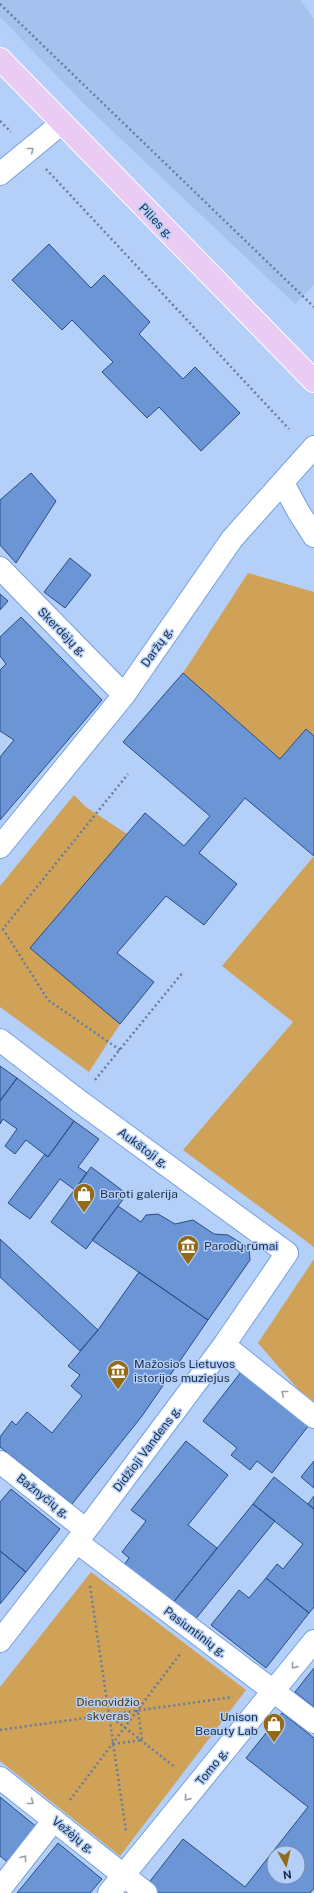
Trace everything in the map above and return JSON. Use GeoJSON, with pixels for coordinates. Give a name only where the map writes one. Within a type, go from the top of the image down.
{"type":"FeatureCollection","features":[{"type":"Feature","properties":{"kind":"main road","name":"Pilies g."},"geometry":{"type":"LineString","coordinates":[[0,59],[314,381]]}},
{"type":"Feature","properties":{"kind":"street"},"geometry":{"type":"LineString","coordinates":[[0,174],[62,124]]}},
{"type":"Feature","properties":{"kind":"street","name":"Daržų g."},"geometry":{"type":"LineString","coordinates":[[0,847],[124,695],[232,539],[314,447]]}},
{"type":"Feature","properties":{"kind":"street"},"geometry":{"type":"LineString","coordinates":[[283,483],[314,536]]}},
{"type":"Feature","properties":{"kind":"street","name":"Skerdėjų g."},"geometry":{"type":"LineString","coordinates":[[0,568],[124,695]]}},
{"type":"Feature","properties":{"kind":"street","name":"Aukštoji g."},"geometry":{"type":"LineString","coordinates":[[0,1040],[79,1101],[287,1253]]}},
{"type":"Feature","properties":{"kind":"street","name":"Didžioji Vandens g."},"geometry":{"type":"LineString","coordinates":[[0,1641],[83,1540],[224,1345],[287,1253]]}},
{"type":"Feature","properties":{"kind":"street"},"geometry":{"type":"LineString","coordinates":[[224,1345],[314,1418]]}},
{"type":"Feature","properties":{"kind":"street","name":"Bažnyčių g."},"geometry":{"type":"LineString","coordinates":[[0,1462],[83,1540]]}},
{"type":"Feature","properties":{"kind":"street","name":"Pasiuntinių g."},"geometry":{"type":"LineString","coordinates":[[83,1540],[196,1633],[314,1722]]}},
{"type":"Feature","properties":{"kind":"street","name":"Tomo g."},"geometry":{"type":"LineString","coordinates":[[109,1893],[314,1641]]}},
{"type":"Feature","properties":{"kind":"street","name":"Vežėjų g."},"geometry":{"type":"LineString","coordinates":[[0,1778],[54,1820],[127,1871],[146,1893]]}},
{"type":"Feature","properties":{"kind":"street"},"geometry":{"type":"LineString","coordinates":[[0,1889],[54,1820]]}},
{"type":"Feature","properties":{"kind":"path"},"geometry":{"type":"LineString","coordinates":[[0,4],[314,308]]}},
{"type":"Feature","properties":{"kind":"path"},"geometry":{"type":"LineString","coordinates":[[0,121],[289,429]]}},
{"type":"Feature","properties":{"kind":"path"},"geometry":{"type":"LineString","coordinates":[[120,1050],[48,1000],[3,929],[128,774]]}},
{"type":"Feature","properties":{"kind":"path"},"geometry":{"type":"LineString","coordinates":[[79,1101],[183,972]]}},
{"type":"Feature","properties":{"kind":"path"},"geometry":{"type":"LineString","coordinates":[[83,1540],[113,1744],[127,1871]]}},
{"type":"Feature","properties":{"kind":"path"},"geometry":{"type":"LineString","coordinates":[[54,1820],[196,1633]]}},
{"type":"Feature","properties":{"kind":"path"},"geometry":{"type":"LineString","coordinates":[[0,1730],[274,1691]]}},
{"type":"Feature","properties":{"kind":"path"},"geometry":{"type":"LineString","coordinates":[[138,1711],[142,1740]]}},
{"type":"Feature","properties":{"kind":"path"},"geometry":{"type":"LineString","coordinates":[[109,1715],[142,1740],[197,1786]]}},
{"type":"Feature","properties":{"kind":"path"},"geometry":{"type":"LineString","coordinates":[[113,1744],[142,1740]]}},
{"type":"Feature","properties":{"kind":"shaded area"},"geometry":{"type":"Polygon","coordinates":[[[0,0],[300,0],[314,19],[314,285],[295,304],[84,104],[0,17],[0,0]]]}},
{"type":"Feature","properties":{"kind":"green space"},"geometry":{"type":"Polygon","coordinates":[[[248,573],[314,592],[314,736],[306,729],[280,759],[183,673],[248,573]]]}},
{"type":"Feature","properties":{"kind":"green space"},"geometry":{"type":"Polygon","coordinates":[[[74,795],[86,807],[127,834],[31,948],[120,1024],[89,1072],[0,1007],[0,886],[74,795]]]}},
{"type":"Feature","properties":{"kind":"green space"},"geometry":{"type":"Polygon","coordinates":[[[314,856],[314,1247],[183,1150],[293,1022],[222,966],[314,856]]]}},
{"type":"Feature","properties":{"kind":"green space"},"geometry":{"type":"Polygon","coordinates":[[[314,1259],[314,1402],[297,1388],[258,1343],[314,1259]]]}},
{"type":"Feature","properties":{"kind":"green space","name":"Dienovidžio skveras"},"geometry":{"type":"Polygon","coordinates":[[[91,1572],[246,1690],[120,1856],[0,1761],[0,1687],[91,1572]]]}},
{"type":"Feature","properties":{"kind":"building"},"geometry":{"type":"Polygon","coordinates":[[[49,244],[91,288],[104,275],[150,322],[139,334],[183,379],[195,367],[240,413],[201,451],[159,407],[147,418],[102,372],[113,362],[72,320],[62,330],[12,280],[49,244]]]}},
{"type":"Feature","properties":{"kind":"building"},"geometry":{"type":"Polygon","coordinates":[[[31,473],[56,501],[16,563],[0,545],[0,500],[31,473]]]}},
{"type":"Feature","properties":{"kind":"building"},"geometry":{"type":"Polygon","coordinates":[[[70,558],[91,575],[65,608],[44,592],[70,558]]]}},
{"type":"Feature","properties":{"kind":"building"},"geometry":{"type":"Polygon","coordinates":[[[0,594],[8,601],[0,610],[0,594]]]}},
{"type":"Feature","properties":{"kind":"building"},"geometry":{"type":"Polygon","coordinates":[[[21,617],[102,700],[0,820],[0,757],[14,740],[0,731],[0,670],[6,664],[0,656],[0,637],[21,617]]]}},
{"type":"Feature","properties":{"kind":"building"},"geometry":{"type":"Polygon","coordinates":[[[183,673],[280,759],[306,729],[314,736],[314,856],[245,798],[199,853],[237,884],[204,925],[166,896],[117,953],[154,982],[120,1024],[30,948],[145,813],[184,846],[210,816],[123,742],[183,673]]]}},
{"type":"Feature","properties":{"kind":"building"},"geometry":{"type":"Polygon","coordinates":[[[0,1066],[17,1078],[0,1101],[0,1066]]]}},
{"type":"Feature","properties":{"kind":"building"},"geometry":{"type":"Polygon","coordinates":[[[17,1078],[74,1121],[48,1157],[26,1140],[15,1154],[5,1146],[17,1129],[3,1119],[0,1124],[0,1101],[17,1078]]]}},
{"type":"Feature","properties":{"kind":"building"},"geometry":{"type":"Polygon","coordinates":[[[74,1121],[99,1139],[78,1167],[87,1173],[75,1190],[60,1179],[30,1219],[8,1203],[45,1154],[48,1157],[74,1121]]]}},
{"type":"Feature","properties":{"kind":"building","name":"Baroti galerija"},"geometry":{"type":"Polygon","coordinates":[[[91,1167],[127,1194],[86,1249],[51,1222],[91,1167]]]}},
{"type":"Feature","properties":{"kind":"building","name":"Parodų rūmai"},"geometry":{"type":"Polygon","coordinates":[[[118,1206],[141,1222],[146,1215],[158,1214],[175,1224],[193,1220],[214,1234],[228,1235],[249,1248],[250,1260],[208,1320],[92,1240],[118,1206]]]}},
{"type":"Feature","properties":{"kind":"building"},"geometry":{"type":"Polygon","coordinates":[[[0,1239],[98,1330],[80,1351],[0,1277],[0,1239]]]}},
{"type":"Feature","properties":{"kind":"building","name":"Mažosios Lietuvos istorijos muziejus"},"geometry":{"type":"Polygon","coordinates":[[[139,1272],[208,1320],[142,1416],[72,1504],[0,1447],[0,1437],[12,1421],[16,1425],[27,1412],[52,1433],[82,1396],[71,1386],[80,1375],[68,1366],[98,1330],[139,1272]]]}},
{"type":"Feature","properties":{"kind":"building"},"geometry":{"type":"Polygon","coordinates":[[[241,1372],[309,1425],[272,1473],[257,1461],[250,1470],[231,1455],[237,1448],[203,1421],[241,1372]]]}},
{"type":"Feature","properties":{"kind":"building"},"geometry":{"type":"Polygon","coordinates":[[[186,1441],[228,1475],[188,1525],[217,1548],[172,1604],[124,1565],[129,1558],[122,1552],[146,1521],[131,1510],[186,1441]]]}},
{"type":"Feature","properties":{"kind":"building"},"geometry":{"type":"Polygon","coordinates":[[[314,1461],[314,1488],[301,1477],[314,1461]]]}},
{"type":"Feature","properties":{"kind":"building"},"geometry":{"type":"Polygon","coordinates":[[[274,1477],[314,1509],[314,1607],[309,1613],[266,1578],[277,1564],[283,1569],[303,1544],[253,1504],[274,1477]]]}},
{"type":"Feature","properties":{"kind":"building"},"geometry":{"type":"Polygon","coordinates":[[[11,1489],[60,1529],[26,1572],[0,1551],[0,1502],[11,1489]]]}},
{"type":"Feature","properties":{"kind":"building"},"geometry":{"type":"Polygon","coordinates":[[[314,1496],[314,1509],[308,1504],[314,1496]]]}},
{"type":"Feature","properties":{"kind":"building"},"geometry":{"type":"Polygon","coordinates":[[[253,1504],[275,1521],[194,1621],[172,1604],[253,1504]]]}},
{"type":"Feature","properties":{"kind":"building"},"geometry":{"type":"Polygon","coordinates":[[[0,1551],[26,1572],[0,1604],[0,1551]]]}},
{"type":"Feature","properties":{"kind":"building"},"geometry":{"type":"Polygon","coordinates":[[[266,1578],[309,1613],[266,1668],[211,1625],[239,1590],[249,1598],[266,1578]]]}},
{"type":"Feature","properties":{"kind":"building"},"geometry":{"type":"Polygon","coordinates":[[[314,1668],[314,1707],[295,1692],[314,1668]]]}},
{"type":"Feature","properties":{"kind":"building"},"geometry":{"type":"Polygon","coordinates":[[[282,1713],[314,1738],[314,1888],[310,1893],[157,1893],[147,1885],[183,1839],[245,1887],[266,1860],[266,1885],[306,1885],[306,1845],[278,1845],[308,1807],[246,1758],[282,1713]]]}},
{"type":"Feature","properties":{"kind":"building"},"geometry":{"type":"Polygon","coordinates":[[[0,1797],[38,1828],[10,1864],[0,1856],[0,1797]]]}},
{"type":"Feature","properties":{"kind":"building"},"geometry":{"type":"Polygon","coordinates":[[[58,1843],[102,1879],[90,1893],[17,1893],[58,1843]]]}},
{"type":"Feature","properties":{"kind":"place","name":"Baroti galerija"},"geometry":{"type":"Point","coordinates":[84,1214]}},
{"type":"Feature","properties":{"kind":"place","name":"Parodų rūmai"},"geometry":{"type":"Point","coordinates":[188,1266]}},
{"type":"Feature","properties":{"kind":"place","name":"Mažosios Lietuvos istorijos muziejus"},"geometry":{"type":"Point","coordinates":[118,1390]}},
{"type":"Feature","properties":{"kind":"place","name":"Unison Beauty Lab"},"geometry":{"type":"Point","coordinates":[274,1744]}}]}
